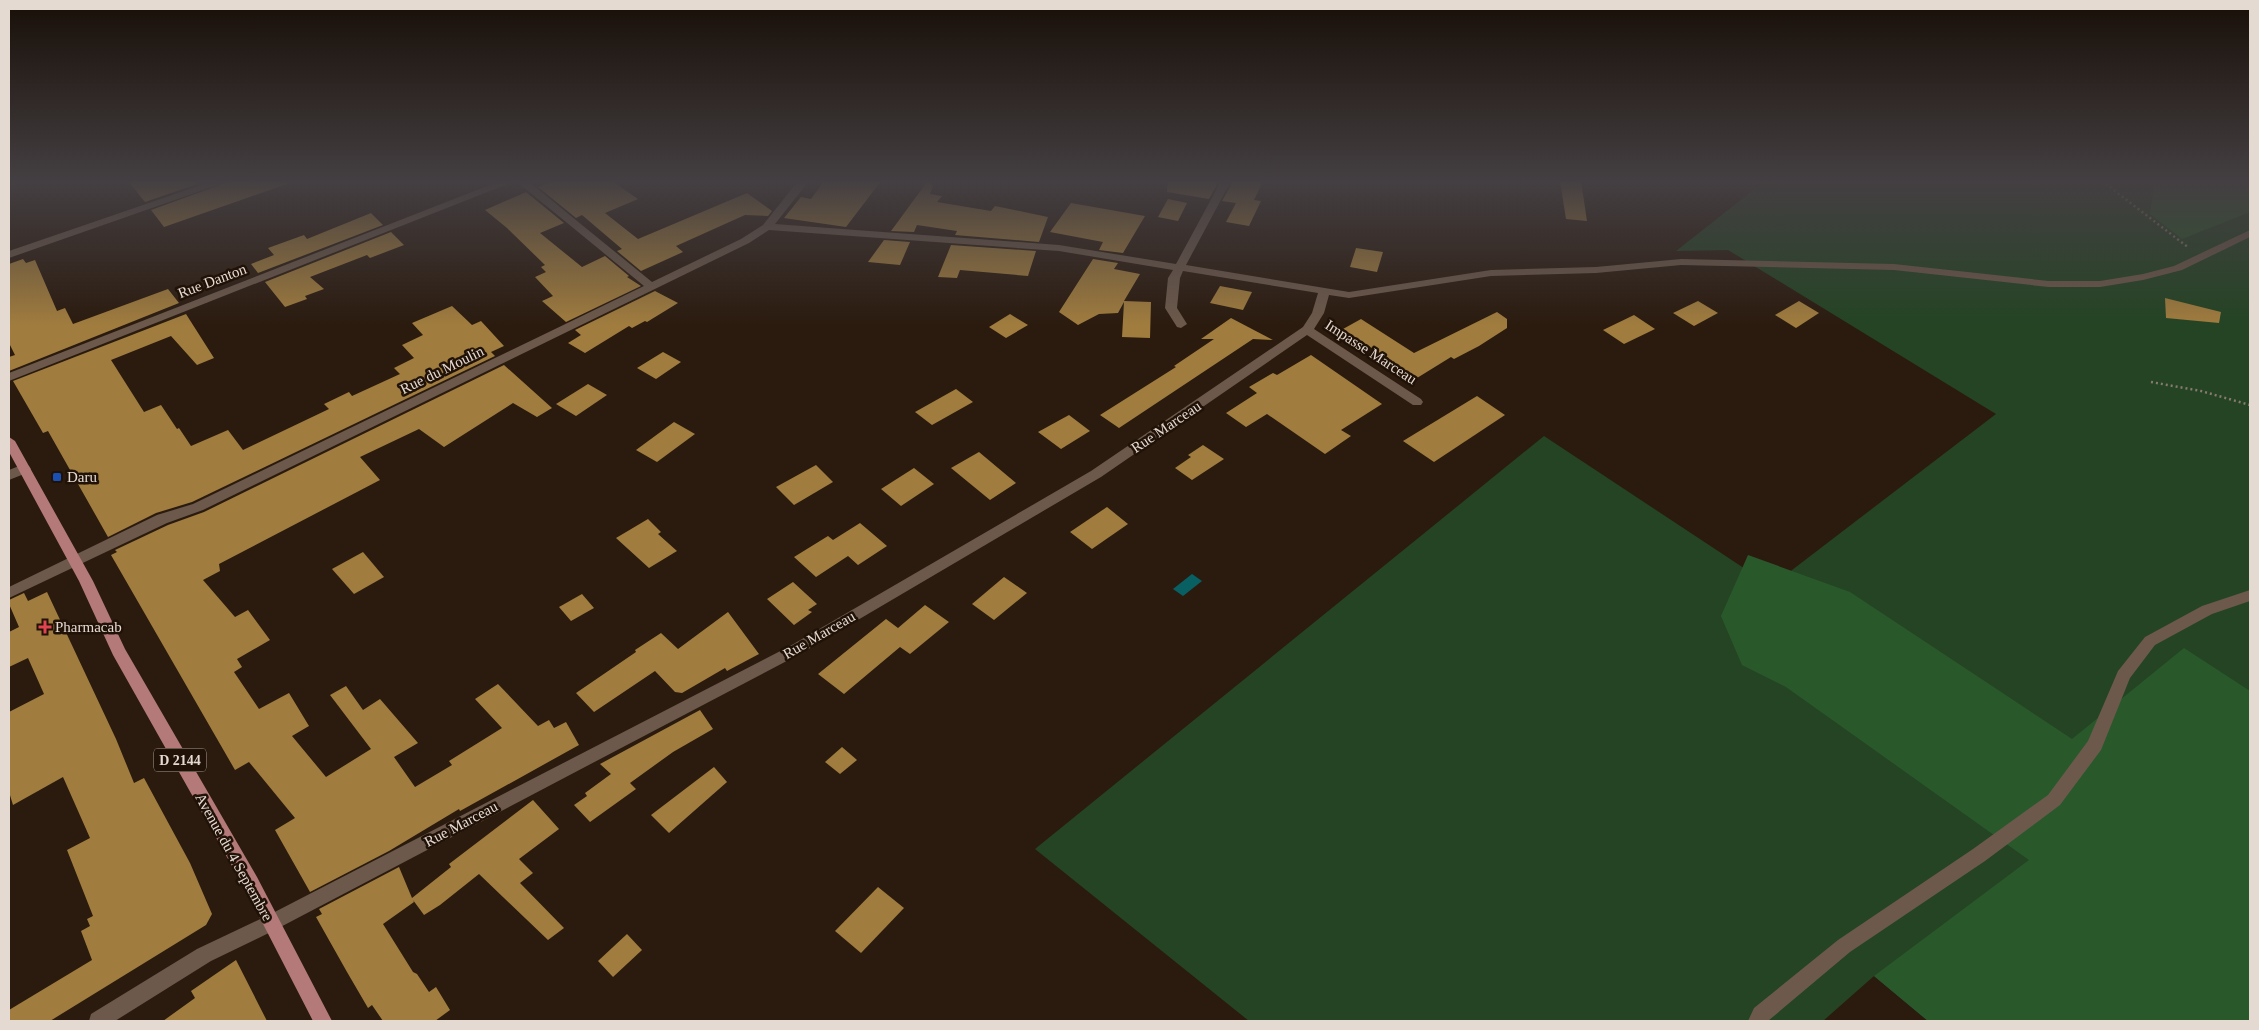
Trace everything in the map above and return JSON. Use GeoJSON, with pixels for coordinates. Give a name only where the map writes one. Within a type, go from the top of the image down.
{"type":"FeatureCollection","features":[{"type":"Feature","properties":{"kind":"main road","name":"Avenue du 4 Septembre"},"geometry":{"type":"LineString","coordinates":[[9,440],[75,562],[118,651],[250,883],[323,1021]]}},
{"type":"Feature","properties":{"kind":"street"},"geometry":{"type":"LineString","coordinates":[[9,255],[84,229]]}},
{"type":"Feature","properties":{"kind":"street","name":"Rue Danton"},"geometry":{"type":"LineString","coordinates":[[9,376],[387,229]]}},
{"type":"Feature","properties":{"kind":"street"},"geometry":{"type":"LineString","coordinates":[[581,229],[651,286]]}},
{"type":"Feature","properties":{"kind":"street","name":"Rue du Moulin"},"geometry":{"type":"LineString","coordinates":[[9,592],[162,519],[198,507],[744,241],[764,229]]}},
{"type":"Feature","properties":{"kind":"street"},"geometry":{"type":"LineString","coordinates":[[796,229],[1059,248],[1349,295],[1491,273],[1596,270],[1681,262],[1894,267],[2049,284],[2100,284],[2143,277],[2178,268],[2250,233]]}},
{"type":"Feature","properties":{"kind":"street"},"geometry":{"type":"LineString","coordinates":[[1181,324],[1171,308],[1174,278],[1201,229]]}},
{"type":"Feature","properties":{"kind":"street","name":"Rue Marceau"},"geometry":{"type":"LineString","coordinates":[[98,1021],[204,955],[270,923],[795,650],[1096,474],[1307,330],[1318,313],[1324,291]]}},
{"type":"Feature","properties":{"kind":"street","name":"Impasse Marceau"},"geometry":{"type":"LineString","coordinates":[[1307,330],[1417,402]]}},
{"type":"Feature","properties":{"kind":"street"},"geometry":{"type":"LineString","coordinates":[[9,475],[24,469]]}},
{"type":"Feature","properties":{"kind":"street"},"geometry":{"type":"LineString","coordinates":[[1757,1021],[1761,1015],[1844,946],[1979,854],[2054,800],[2095,745],[2123,674],[2150,641],[2207,610],[2250,595]]}},
{"type":"Feature","properties":{"kind":"path"},"geometry":{"type":"LineString","coordinates":[[2164,229],[2203,257]]}},
{"type":"Feature","properties":{"kind":"path"},"geometry":{"type":"LineString","coordinates":[[2151,382],[2201,391],[2250,405]]}},
{"type":"Feature","properties":{"kind":"green space"},"geometry":{"type":"Polygon","coordinates":[[[1704,229],[2250,229],[2250,1021],[1928,1021],[1874,976],[1823,1021],[1249,1021],[1035,849],[1544,436],[1771,586],[1996,414],[1728,250],[1676,251],[1704,229]]]}},
{"type":"Feature","properties":{"kind":"green space"},"geometry":{"type":"Polygon","coordinates":[[[2169,229],[2207,229],[2182,239],[2169,229]]]}},
{"type":"Feature","properties":{"kind":"green space"},"geometry":{"type":"Polygon","coordinates":[[[1748,555],[1850,592],[2072,739],[2184,648],[2250,691],[2250,1021],[1928,1021],[1874,976],[2029,860],[1786,687],[1742,665],[1721,616],[1748,555]]]}},
{"type":"Feature","properties":{"kind":"water"},"geometry":{"type":"Polygon","coordinates":[[[1192,574],[1202,581],[1183,596],[1173,589],[1192,574]]]}},
{"type":"Feature","properties":{"kind":"building"},"geometry":{"type":"Polygon","coordinates":[[[331,229],[372,229],[258,273],[251,264],[274,255],[268,248],[304,235],[307,239],[331,229]]]}},
{"type":"Feature","properties":{"kind":"building"},"geometry":{"type":"Polygon","coordinates":[[[508,229],[549,229],[540,233],[582,267],[605,256],[629,276],[627,277],[641,286],[566,322],[542,301],[553,296],[535,277],[546,272],[541,267],[545,265],[508,229]]]}},
{"type":"Feature","properties":{"kind":"building"},"geometry":{"type":"Polygon","coordinates":[[[599,229],[625,229],[638,239],[662,229],[714,229],[676,246],[683,252],[641,271],[617,251],[622,249],[599,229]]]}},
{"type":"Feature","properties":{"kind":"building"},"geometry":{"type":"Polygon","coordinates":[[[892,229],[915,229],[914,232],[891,231],[892,229]]]}},
{"type":"Feature","properties":{"kind":"building"},"geometry":{"type":"Polygon","coordinates":[[[944,229],[1044,229],[1039,242],[955,235],[957,231],[944,229]]]}},
{"type":"Feature","properties":{"kind":"building"},"geometry":{"type":"Polygon","coordinates":[[[1052,229],[1137,229],[1123,253],[1099,250],[1103,242],[1050,232],[1052,229]]]}},
{"type":"Feature","properties":{"kind":"building"},"geometry":{"type":"Polygon","coordinates":[[[391,232],[404,245],[370,258],[367,255],[310,277],[324,289],[305,296],[307,299],[285,307],[265,282],[391,232]]]}},
{"type":"Feature","properties":{"kind":"building"},"geometry":{"type":"Polygon","coordinates":[[[884,240],[910,242],[900,265],[868,262],[884,240]]]}},
{"type":"Feature","properties":{"kind":"building"},"geometry":{"type":"Polygon","coordinates":[[[951,245],[1036,251],[1028,276],[960,270],[957,278],[938,277],[951,245]]]}},
{"type":"Feature","properties":{"kind":"building"},"geometry":{"type":"Polygon","coordinates":[[[1356,248],[1383,252],[1377,272],[1350,267],[1356,248]]]}},
{"type":"Feature","properties":{"kind":"building"},"geometry":{"type":"Polygon","coordinates":[[[23,259],[26,263],[35,260],[57,311],[65,308],[73,324],[168,289],[179,303],[9,371],[9,357],[15,355],[9,343],[9,264],[23,259]]]}},
{"type":"Feature","properties":{"kind":"building"},"geometry":{"type":"Polygon","coordinates":[[[1093,259],[1118,263],[1114,269],[1140,274],[1124,301],[1151,302],[1150,338],[1122,337],[1124,302],[1118,313],[1099,314],[1078,325],[1059,312],[1093,259]]]}},
{"type":"Feature","properties":{"kind":"building"},"geometry":{"type":"Polygon","coordinates":[[[1220,286],[1252,292],[1243,310],[1210,303],[1220,286]]]}},
{"type":"Feature","properties":{"kind":"building"},"geometry":{"type":"Polygon","coordinates":[[[655,291],[678,303],[647,322],[645,321],[632,328],[629,326],[585,353],[568,343],[581,335],[575,330],[655,291]]]}},
{"type":"Feature","properties":{"kind":"building"},"geometry":{"type":"Polygon","coordinates":[[[2165,298],[2221,312],[2219,323],[2166,318],[2165,298]]]}},
{"type":"Feature","properties":{"kind":"building"},"geometry":{"type":"Polygon","coordinates":[[[1698,301],[1718,313],[1694,326],[1673,313],[1698,301]]]}},
{"type":"Feature","properties":{"kind":"building"},"geometry":{"type":"Polygon","coordinates":[[[1799,301],[1819,313],[1796,328],[1775,315],[1799,301]]]}},
{"type":"Feature","properties":{"kind":"building"},"geometry":{"type":"Polygon","coordinates":[[[452,306],[472,325],[481,321],[504,346],[491,352],[495,356],[192,502],[156,513],[108,537],[48,431],[43,433],[13,381],[186,314],[214,358],[197,365],[171,336],[111,360],[144,412],[161,405],[191,446],[228,430],[243,450],[329,409],[324,404],[349,392],[352,396],[400,374],[394,368],[414,358],[402,345],[423,335],[412,323],[452,306]]]}},
{"type":"Feature","properties":{"kind":"building"},"geometry":{"type":"Polygon","coordinates":[[[1497,312],[1507,319],[1507,328],[1479,346],[1454,359],[1451,357],[1417,378],[1343,329],[1361,319],[1414,353],[1497,312]]]}},
{"type":"Feature","properties":{"kind":"building"},"geometry":{"type":"Polygon","coordinates":[[[1010,314],[1028,325],[1006,338],[989,327],[1010,314]]]}},
{"type":"Feature","properties":{"kind":"building"},"geometry":{"type":"Polygon","coordinates":[[[1634,315],[1655,329],[1624,344],[1603,330],[1634,315]]]}},
{"type":"Feature","properties":{"kind":"building"},"geometry":{"type":"Polygon","coordinates":[[[1231,318],[1273,340],[1253,339],[1119,428],[1100,415],[1176,367],[1174,366],[1214,339],[1201,339],[1231,318]]]}},
{"type":"Feature","properties":{"kind":"building"},"geometry":{"type":"Polygon","coordinates":[[[663,352],[681,362],[656,379],[637,368],[663,352]]]}},
{"type":"Feature","properties":{"kind":"building"},"geometry":{"type":"Polygon","coordinates":[[[1311,355],[1382,404],[1341,430],[1351,436],[1325,454],[1267,414],[1246,427],[1226,413],[1257,393],[1249,387],[1273,373],[1277,375],[1311,355]]]}},
{"type":"Feature","properties":{"kind":"building"},"geometry":{"type":"Polygon","coordinates":[[[504,365],[552,408],[537,417],[513,403],[444,447],[419,429],[360,457],[380,480],[219,564],[220,571],[203,580],[235,617],[248,610],[270,640],[237,659],[242,667],[234,672],[259,709],[289,693],[309,726],[292,736],[326,777],[371,749],[330,695],[346,686],[363,710],[380,699],[418,743],[394,757],[415,787],[452,765],[449,761],[502,728],[475,699],[498,684],[538,726],[549,720],[554,728],[566,722],[579,745],[460,811],[459,809],[389,851],[310,892],[275,830],[295,818],[249,762],[235,770],[111,555],[117,552],[115,550],[168,525],[204,512],[504,365]]]}},
{"type":"Feature","properties":{"kind":"building"},"geometry":{"type":"Polygon","coordinates":[[[588,384],[607,395],[576,416],[556,404],[588,384]]]}},
{"type":"Feature","properties":{"kind":"building"},"geometry":{"type":"Polygon","coordinates":[[[956,389],[973,402],[932,425],[915,412],[956,389]]]}},
{"type":"Feature","properties":{"kind":"building"},"geometry":{"type":"Polygon","coordinates":[[[1477,396],[1505,415],[1434,462],[1403,441],[1477,396]]]}},
{"type":"Feature","properties":{"kind":"building"},"geometry":{"type":"Polygon","coordinates":[[[1069,415],[1090,431],[1061,449],[1038,432],[1069,415]]]}},
{"type":"Feature","properties":{"kind":"building"},"geometry":{"type":"Polygon","coordinates":[[[674,422],[695,434],[657,462],[636,450],[674,422]]]}},
{"type":"Feature","properties":{"kind":"building"},"geometry":{"type":"Polygon","coordinates":[[[1203,445],[1224,459],[1192,480],[1175,468],[1191,457],[1188,455],[1203,445]]]}},
{"type":"Feature","properties":{"kind":"building"},"geometry":{"type":"Polygon","coordinates":[[[979,452],[1016,483],[990,500],[951,468],[979,452]]]}},
{"type":"Feature","properties":{"kind":"building"},"geometry":{"type":"Polygon","coordinates":[[[816,465],[833,482],[794,505],[776,487],[816,465]]]}},
{"type":"Feature","properties":{"kind":"building"},"geometry":{"type":"Polygon","coordinates":[[[914,468],[934,484],[901,506],[881,489],[914,468]]]}},
{"type":"Feature","properties":{"kind":"building"},"geometry":{"type":"Polygon","coordinates":[[[1107,507],[1128,524],[1092,549],[1070,532],[1107,507]]]}},
{"type":"Feature","properties":{"kind":"building"},"geometry":{"type":"Polygon","coordinates":[[[648,519],[661,532],[658,534],[677,551],[649,568],[616,538],[648,519]]]}},
{"type":"Feature","properties":{"kind":"building"},"geometry":{"type":"Polygon","coordinates":[[[860,523],[887,546],[858,565],[848,556],[816,577],[794,557],[828,536],[833,540],[860,523]]]}},
{"type":"Feature","properties":{"kind":"building"},"geometry":{"type":"Polygon","coordinates":[[[363,552],[384,577],[354,594],[332,569],[363,552]]]}},
{"type":"Feature","properties":{"kind":"building"},"geometry":{"type":"Polygon","coordinates":[[[1004,577],[1027,593],[994,620],[972,604],[1004,577]]]}},
{"type":"Feature","properties":{"kind":"building"},"geometry":{"type":"Polygon","coordinates":[[[793,582],[817,604],[808,610],[812,612],[794,625],[767,599],[793,582]]]}},
{"type":"Feature","properties":{"kind":"building"},"geometry":{"type":"Polygon","coordinates":[[[47,592],[116,739],[134,783],[144,778],[190,863],[212,914],[206,925],[50,1021],[9,1021],[9,1010],[92,960],[81,931],[90,926],[87,919],[93,916],[67,850],[90,838],[63,777],[13,805],[9,792],[9,712],[44,694],[28,658],[9,667],[9,632],[19,627],[9,600],[24,593],[28,601],[47,592]]]}},
{"type":"Feature","properties":{"kind":"building"},"geometry":{"type":"Polygon","coordinates":[[[582,594],[594,608],[571,621],[559,607],[582,594]]]}},
{"type":"Feature","properties":{"kind":"building"},"geometry":{"type":"Polygon","coordinates":[[[925,605],[949,622],[910,654],[900,647],[844,694],[818,674],[886,619],[898,628],[925,605]]]}},
{"type":"Feature","properties":{"kind":"building"},"geometry":{"type":"Polygon","coordinates":[[[728,612],[759,654],[727,671],[725,668],[682,693],[675,692],[655,671],[594,712],[576,693],[661,633],[678,649],[728,612]]]}},
{"type":"Feature","properties":{"kind":"building"},"geometry":{"type":"Polygon","coordinates":[[[700,710],[713,729],[673,752],[630,783],[636,789],[590,822],[574,805],[587,796],[585,793],[611,774],[600,764],[700,710]]]}},
{"type":"Feature","properties":{"kind":"building"},"geometry":{"type":"Polygon","coordinates":[[[842,747],[857,760],[840,774],[825,762],[842,747]]]}},
{"type":"Feature","properties":{"kind":"building"},"geometry":{"type":"Polygon","coordinates":[[[714,767],[727,782],[669,833],[651,815],[714,767]]]}},
{"type":"Feature","properties":{"kind":"building"},"geometry":{"type":"Polygon","coordinates":[[[533,800],[559,829],[519,859],[533,873],[520,883],[564,928],[548,940],[479,874],[440,905],[424,915],[413,900],[414,902],[383,924],[413,972],[417,974],[429,992],[436,987],[450,1010],[435,1021],[383,1021],[372,1005],[368,1008],[347,972],[316,917],[322,914],[319,909],[399,867],[412,898],[451,867],[449,864],[533,800]]]}},
{"type":"Feature","properties":{"kind":"building"},"geometry":{"type":"Polygon","coordinates":[[[878,887],[904,908],[861,953],[835,931],[878,887]]]}},
{"type":"Feature","properties":{"kind":"building"},"geometry":{"type":"Polygon","coordinates":[[[627,934],[642,950],[613,977],[598,961],[627,934]]]}},
{"type":"Feature","properties":{"kind":"building"},"geometry":{"type":"Polygon","coordinates":[[[236,960],[267,1021],[163,1021],[195,998],[191,991],[236,960]]]}},
{"type":"Feature","properties":{"kind":"place","name":"Daru"},"geometry":{"type":"Point","coordinates":[57,477]}},
{"type":"Feature","properties":{"kind":"place","name":"Pharmacab"},"geometry":{"type":"Point","coordinates":[45,627]}}]}
